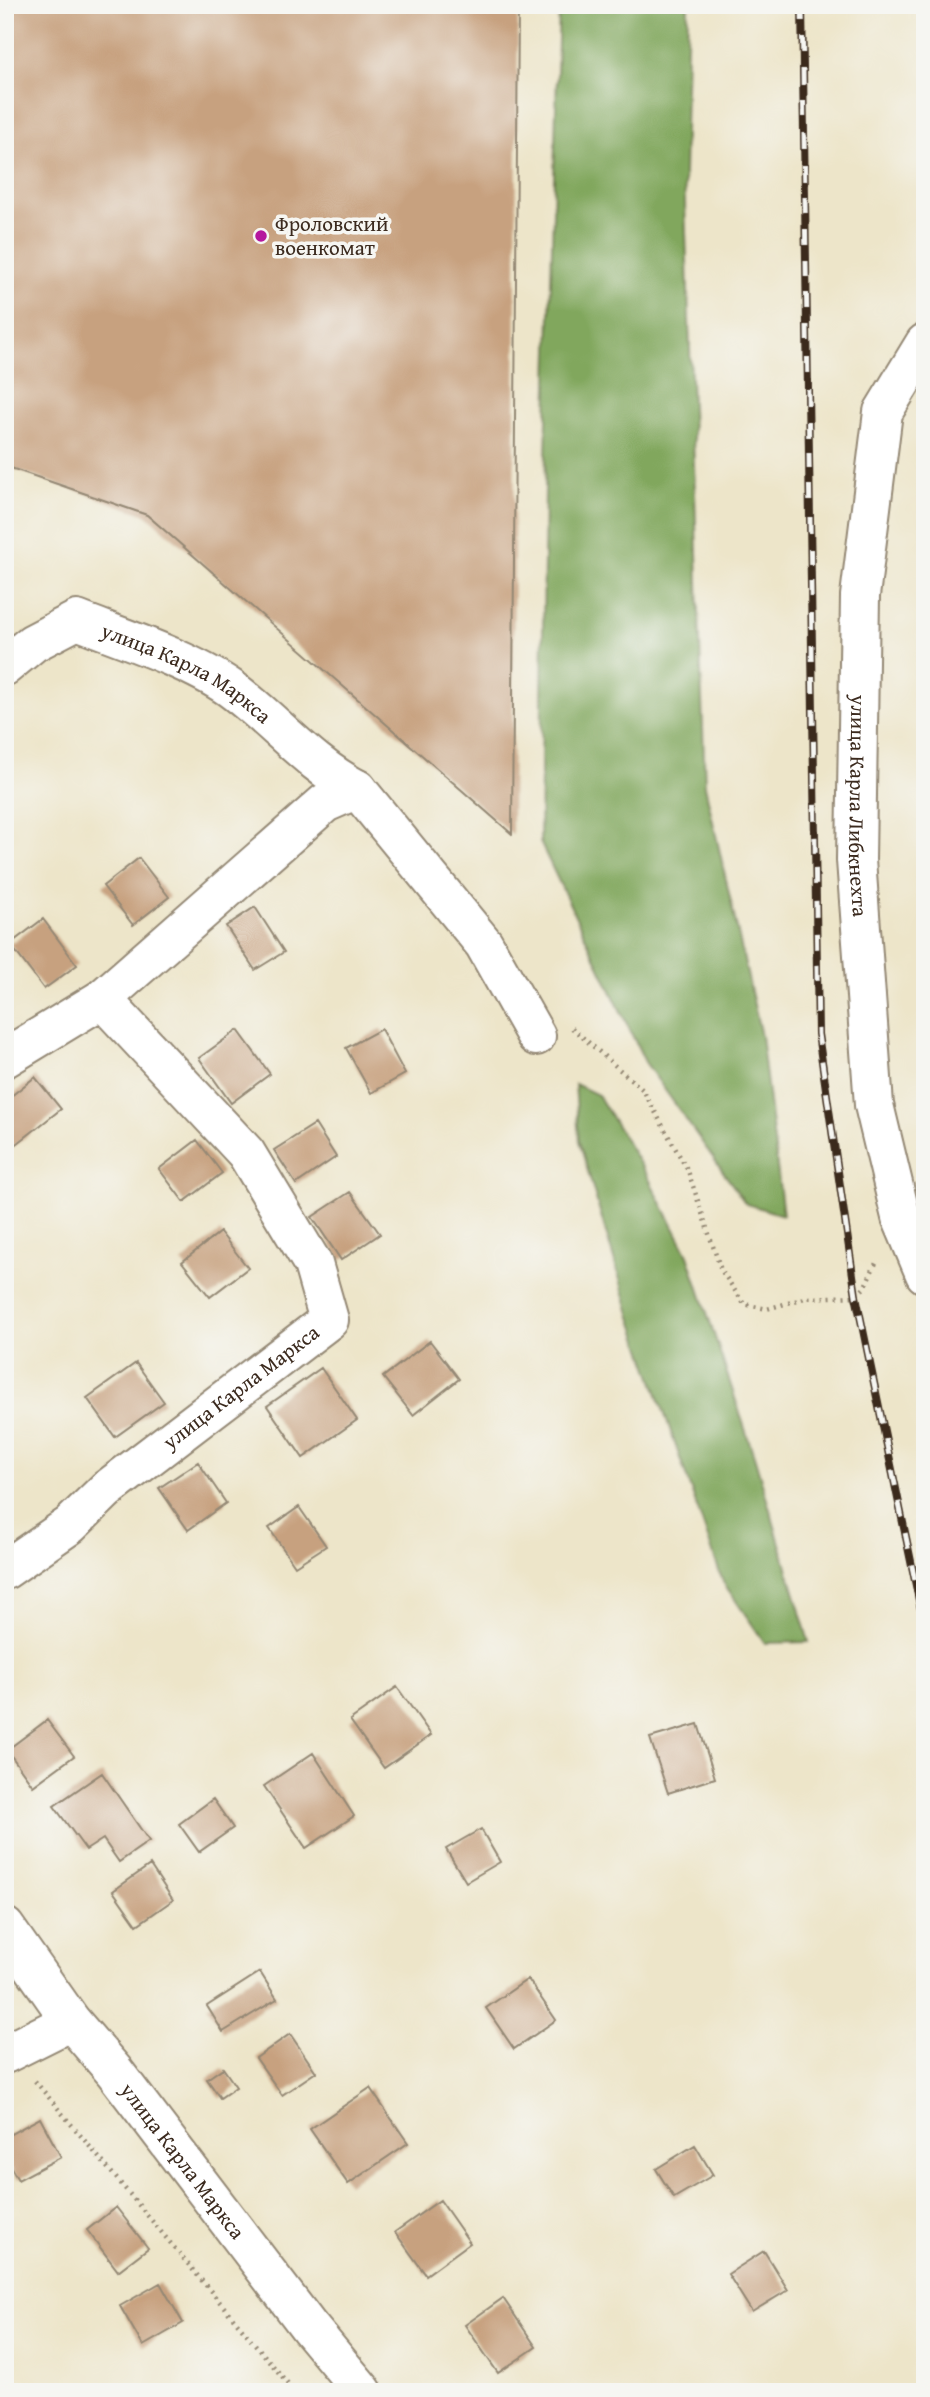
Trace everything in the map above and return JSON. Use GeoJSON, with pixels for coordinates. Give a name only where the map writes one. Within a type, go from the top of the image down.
{"type":"FeatureCollection","features":[{"type":"Feature","properties":{"kind":"street","name":"улица Карла Либкнехта"},"geometry":{"type":"LineString","coordinates":[[925,343],[883,412],[860,596],[856,860],[874,1105],[901,1217],[925,1274]]}},
{"type":"Feature","properties":{"kind":"street","name":"улица Карла Маркса"},"geometry":{"type":"LineString","coordinates":[[5,666],[33,643],[77,620],[177,662],[228,687],[286,733],[328,774],[357,789],[551,1029]]}},
{"type":"Feature","properties":{"kind":"street"},"geometry":{"type":"LineString","coordinates":[[5,1058],[102,999],[325,803],[357,789]]}},
{"type":"Feature","properties":{"kind":"street","name":"улица Карла Маркса"},"geometry":{"type":"LineString","coordinates":[[5,1570],[70,1525],[106,1490],[329,1320],[313,1264],[246,1153],[102,999]]}},
{"type":"Feature","properties":{"kind":"street","name":"улица Карла Маркса"},"geometry":{"type":"LineString","coordinates":[[5,1927],[71,2021],[114,2071],[309,2327],[363,2392]]}},
{"type":"Feature","properties":{"kind":"street"},"geometry":{"type":"LineString","coordinates":[[8,2053],[71,2021]]}},
{"type":"Feature","properties":{"kind":"path"},"geometry":{"type":"LineString","coordinates":[[551,1029],[596,1045],[643,1090],[688,1171],[721,1270],[744,1304],[767,1309],[805,1297],[856,1296],[864,1288],[901,1217]]}},
{"type":"Feature","properties":{"kind":"path"},"geometry":{"type":"LineString","coordinates":[[8,2053],[295,2392]]}},
{"type":"Feature","properties":{"kind":"green space"},"geometry":{"type":"Polygon","coordinates":[[[559,5],[688,5],[684,173],[705,786],[761,1036],[783,1215],[746,1204],[645,1062],[540,842],[545,489],[559,5]]]}},
{"type":"Feature","properties":{"kind":"green space"},"geometry":{"type":"Polygon","coordinates":[[[575,1084],[598,1095],[648,1177],[688,1255],[755,1459],[809,1642],[765,1643],[723,1582],[631,1317],[579,1141],[575,1084]]]}},
{"type":"Feature","properties":{"kind":"building","name":"Фроловский военкомат"},"geometry":{"type":"Polygon","coordinates":[[[5,5],[518,5],[512,834],[147,515],[5,466],[5,5]]]}},
{"type":"Feature","properties":{"kind":"building"},"geometry":{"type":"Polygon","coordinates":[[[920,502],[925,502],[925,538],[923,538],[920,502]]]}},
{"type":"Feature","properties":{"kind":"building"},"geometry":{"type":"Polygon","coordinates":[[[139,858],[169,897],[133,925],[103,886],[139,858]]]}},
{"type":"Feature","properties":{"kind":"building"},"geometry":{"type":"Polygon","coordinates":[[[255,907],[284,952],[255,970],[226,926],[255,907]]]}},
{"type":"Feature","properties":{"kind":"building"},"geometry":{"type":"Polygon","coordinates":[[[43,919],[77,965],[44,989],[10,944],[43,919]]]}},
{"type":"Feature","properties":{"kind":"building"},"geometry":{"type":"Polygon","coordinates":[[[381,1029],[405,1074],[371,1093],[346,1048],[381,1029]]]}},
{"type":"Feature","properties":{"kind":"building"},"geometry":{"type":"Polygon","coordinates":[[[238,1030],[270,1074],[231,1103],[199,1058],[238,1030]]]}},
{"type":"Feature","properties":{"kind":"building"},"geometry":{"type":"Polygon","coordinates":[[[35,1077],[61,1109],[13,1147],[5,1138],[5,1101],[35,1077]]]}},
{"type":"Feature","properties":{"kind":"building"},"geometry":{"type":"Polygon","coordinates":[[[315,1124],[336,1157],[296,1184],[274,1150],[315,1124]]]}},
{"type":"Feature","properties":{"kind":"building"},"geometry":{"type":"Polygon","coordinates":[[[197,1140],[222,1173],[184,1202],[159,1169],[197,1140]]]}},
{"type":"Feature","properties":{"kind":"building"},"geometry":{"type":"Polygon","coordinates":[[[350,1192],[380,1234],[341,1260],[312,1217],[350,1192]]]}},
{"type":"Feature","properties":{"kind":"building"},"geometry":{"type":"Polygon","coordinates":[[[220,1232],[248,1268],[210,1297],[182,1262],[220,1232]]]}},
{"type":"Feature","properties":{"kind":"building"},"geometry":{"type":"Polygon","coordinates":[[[430,1341],[459,1379],[413,1415],[383,1377],[430,1341]]]}},
{"type":"Feature","properties":{"kind":"building"},"geometry":{"type":"Polygon","coordinates":[[[136,1363],[164,1402],[115,1437],[87,1398],[136,1363]]]}},
{"type":"Feature","properties":{"kind":"building"},"geometry":{"type":"Polygon","coordinates":[[[321,1368],[357,1420],[303,1458],[267,1406],[321,1368]]]}},
{"type":"Feature","properties":{"kind":"building"},"geometry":{"type":"Polygon","coordinates":[[[198,1462],[226,1503],[188,1530],[159,1488],[198,1462]]]}},
{"type":"Feature","properties":{"kind":"building"},"geometry":{"type":"Polygon","coordinates":[[[299,1507],[326,1546],[295,1566],[269,1528],[299,1507]]]}},
{"type":"Feature","properties":{"kind":"building"},"geometry":{"type":"Polygon","coordinates":[[[397,1687],[431,1735],[384,1768],[350,1720],[397,1687]]]}},
{"type":"Feature","properties":{"kind":"building"},"geometry":{"type":"Polygon","coordinates":[[[47,1720],[74,1756],[33,1786],[7,1750],[47,1720]]]}},
{"type":"Feature","properties":{"kind":"building"},"geometry":{"type":"Polygon","coordinates":[[[698,1724],[715,1778],[668,1793],[650,1738],[698,1724]]]}},
{"type":"Feature","properties":{"kind":"building"},"geometry":{"type":"Polygon","coordinates":[[[313,1753],[354,1816],[306,1848],[264,1786],[313,1753]]]}},
{"type":"Feature","properties":{"kind":"building"},"geometry":{"type":"Polygon","coordinates":[[[102,1773],[149,1841],[119,1862],[103,1839],[86,1850],[54,1806],[102,1773]]]}},
{"type":"Feature","properties":{"kind":"building"},"geometry":{"type":"Polygon","coordinates":[[[213,1799],[233,1828],[199,1852],[179,1824],[213,1799]]]}},
{"type":"Feature","properties":{"kind":"building"},"geometry":{"type":"Polygon","coordinates":[[[481,1829],[500,1862],[466,1882],[446,1849],[481,1829]]]}},
{"type":"Feature","properties":{"kind":"building"},"geometry":{"type":"Polygon","coordinates":[[[150,1865],[173,1900],[137,1925],[113,1891],[150,1865]]]}},
{"type":"Feature","properties":{"kind":"building"},"geometry":{"type":"Polygon","coordinates":[[[260,1972],[277,1999],[223,2032],[207,2006],[260,1972]]]}},
{"type":"Feature","properties":{"kind":"building"},"geometry":{"type":"Polygon","coordinates":[[[528,1979],[556,2020],[514,2049],[486,2008],[528,1979]]]}},
{"type":"Feature","properties":{"kind":"building"},"geometry":{"type":"Polygon","coordinates":[[[290,2034],[316,2072],[282,2095],[256,2058],[290,2034]]]}},
{"type":"Feature","properties":{"kind":"building"},"geometry":{"type":"Polygon","coordinates":[[[223,2068],[236,2087],[220,2098],[207,2079],[223,2068]]]}},
{"type":"Feature","properties":{"kind":"building"},"geometry":{"type":"Polygon","coordinates":[[[370,2088],[408,2143],[348,2184],[310,2129],[370,2088]]]}},
{"type":"Feature","properties":{"kind":"building"},"geometry":{"type":"Polygon","coordinates":[[[40,2118],[61,2157],[18,2180],[5,2157],[5,2137],[40,2118]]]}},
{"type":"Feature","properties":{"kind":"building"},"geometry":{"type":"Polygon","coordinates":[[[695,2145],[713,2175],[674,2198],[656,2169],[695,2145]]]}},
{"type":"Feature","properties":{"kind":"building"},"geometry":{"type":"Polygon","coordinates":[[[440,2200],[470,2243],[426,2275],[395,2232],[440,2200]]]}},
{"type":"Feature","properties":{"kind":"building"},"geometry":{"type":"Polygon","coordinates":[[[116,2207],[148,2248],[118,2271],[87,2230],[116,2207]]]}},
{"type":"Feature","properties":{"kind":"building"},"geometry":{"type":"Polygon","coordinates":[[[764,2251],[788,2290],[752,2312],[728,2274],[764,2251]]]}},
{"type":"Feature","properties":{"kind":"building"},"geometry":{"type":"Polygon","coordinates":[[[160,2283],[183,2323],[143,2346],[120,2306],[160,2283]]]}},
{"type":"Feature","properties":{"kind":"building"},"geometry":{"type":"Polygon","coordinates":[[[503,2298],[536,2347],[498,2373],[465,2325],[503,2298]]]}},
{"type":"Feature","properties":{"kind":"railway"},"geometry":{"type":"LineString","coordinates":[[802,5],[818,1034],[856,1296],[925,1629]]}},
{"type":"Feature","properties":{"kind":"place","name":"Фроловский военкомат"},"geometry":{"type":"Point","coordinates":[261,236]}}]}
